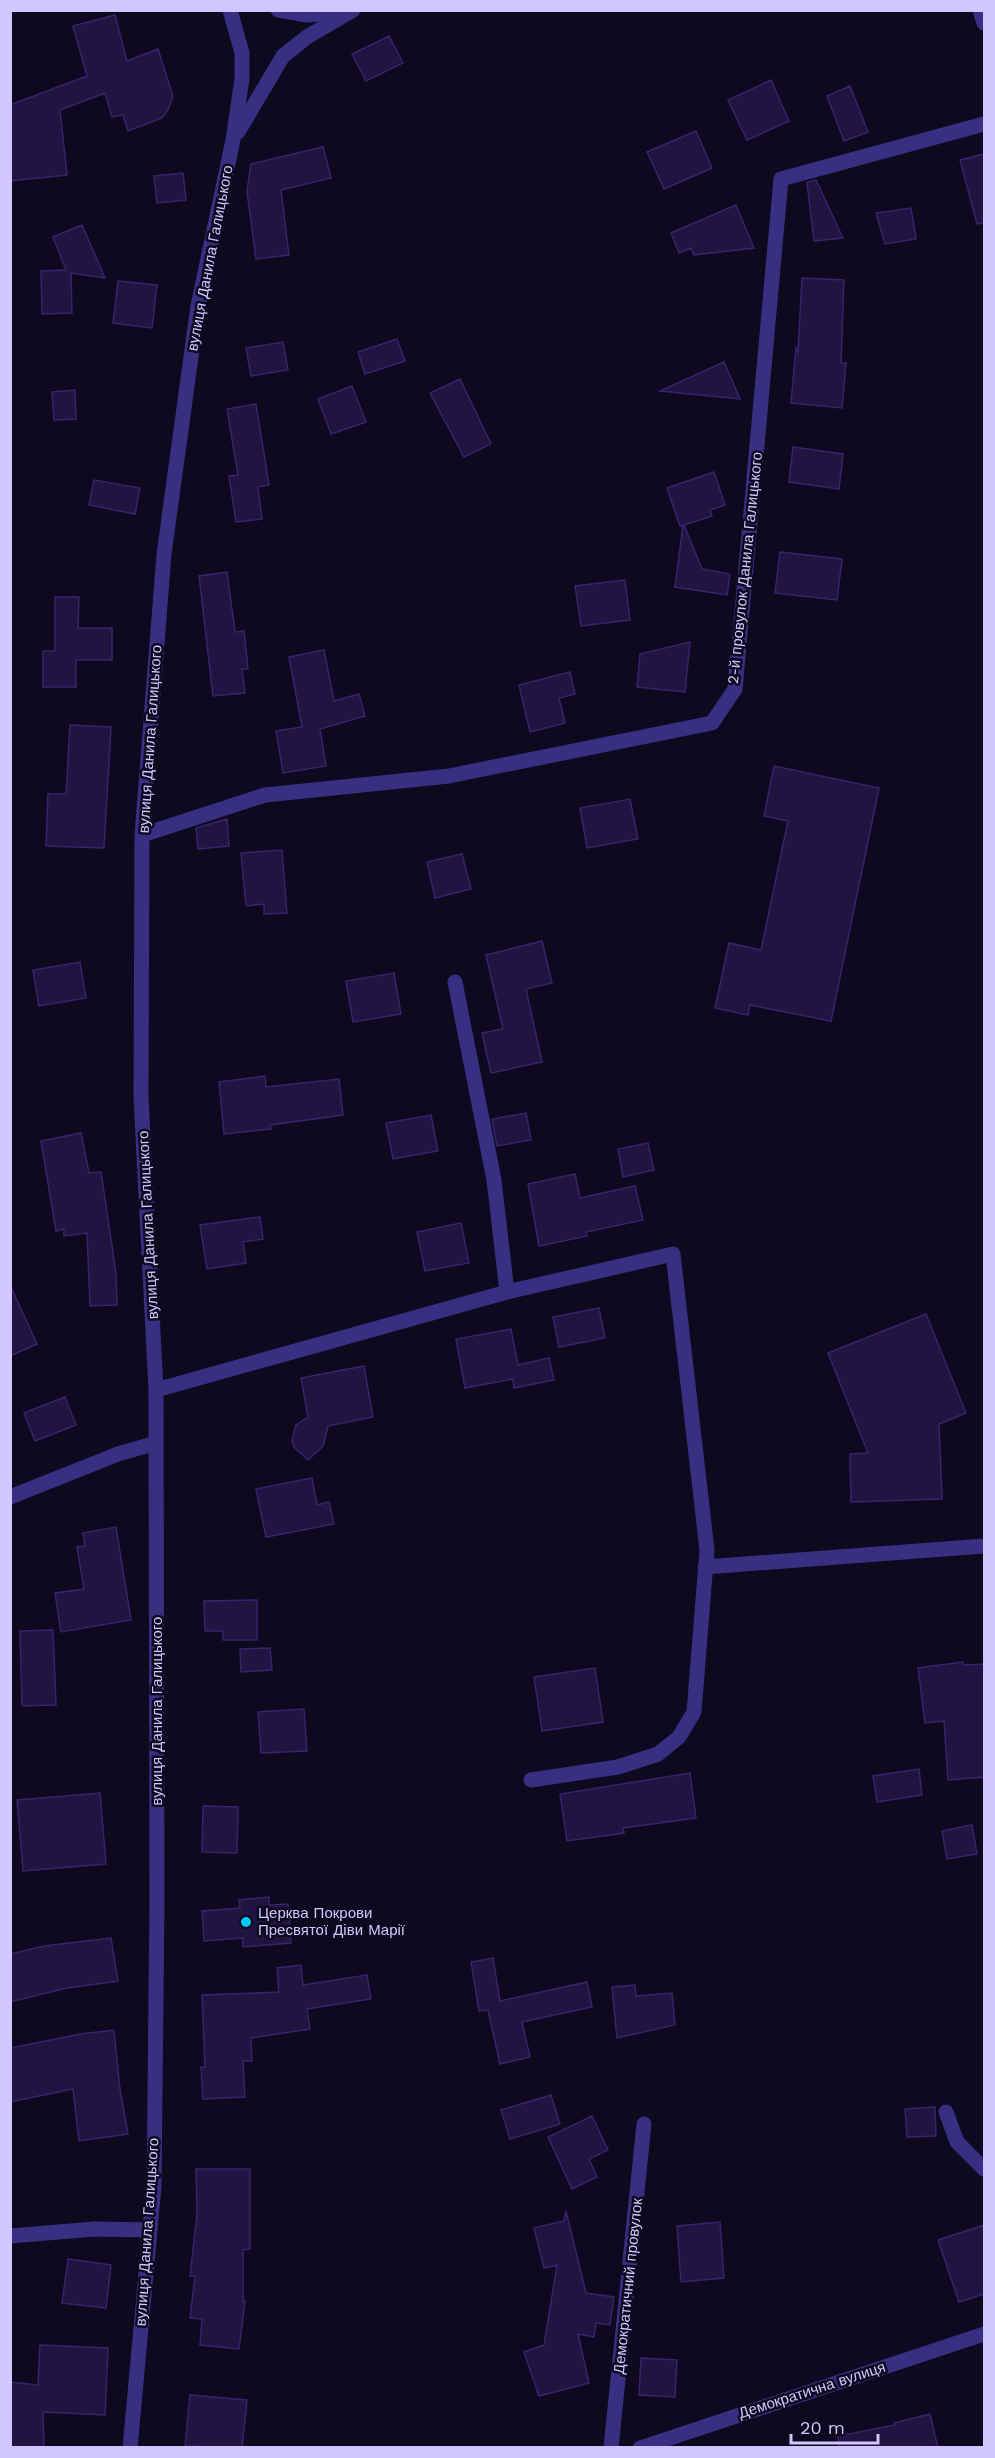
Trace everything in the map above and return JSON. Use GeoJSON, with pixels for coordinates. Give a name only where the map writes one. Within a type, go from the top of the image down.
{"type":"FeatureCollection","features":[{"type":"Feature","properties":{"kind":"street","name":"вулиця Данила Галицького"},"geometry":{"type":"LineString","coordinates":[[130,2448],[154,2186],[157,1902],[156,1390],[141,1097],[142,835],[164,554],[198,306],[234,140],[242,79],[242,53],[230,10]]}},
{"type":"Feature","properties":{"kind":"street"},"geometry":{"type":"LineString","coordinates":[[278,10],[307,15],[352,11]]}},
{"type":"Feature","properties":{"kind":"street"},"geometry":{"type":"LineString","coordinates":[[980,10],[984,23]]}},
{"type":"Feature","properties":{"kind":"street"},"geometry":{"type":"LineString","coordinates":[[234,140],[283,56],[307,37],[352,11]]}},
{"type":"Feature","properties":{"kind":"street","name":"2-й провулок Данила Галицького"},"geometry":{"type":"LineString","coordinates":[[142,835],[265,795],[449,776],[712,723],[735,689],[782,179],[984,124]]}},
{"type":"Feature","properties":{"kind":"street"},"geometry":{"type":"LineString","coordinates":[[455,982],[494,1180],[507,1292]]}},
{"type":"Feature","properties":{"kind":"street"},"geometry":{"type":"LineString","coordinates":[[156,1390],[507,1292],[673,1254],[706,1550],[694,1712],[680,1737],[658,1754],[618,1767],[531,1780]]}},
{"type":"Feature","properties":{"kind":"street"},"geometry":{"type":"LineString","coordinates":[[10,1497],[118,1454],[156,1443]]}},
{"type":"Feature","properties":{"kind":"street"},"geometry":{"type":"LineString","coordinates":[[705,1567],[984,1546]]}},
{"type":"Feature","properties":{"kind":"street"},"geometry":{"type":"LineString","coordinates":[[946,2112],[957,2142],[984,2169]]}},
{"type":"Feature","properties":{"kind":"street","name":"Демократичний провулок"},"geometry":{"type":"LineString","coordinates":[[611,2448],[644,2124]]}},
{"type":"Feature","properties":{"kind":"street"},"geometry":{"type":"LineString","coordinates":[[10,2236],[95,2229],[150,2230]]}},
{"type":"Feature","properties":{"kind":"street","name":"Демократична вулиця"},"geometry":{"type":"LineString","coordinates":[[640,2448],[984,2334]]}},
{"type":"Feature","properties":{"kind":"building"},"geometry":{"type":"Polygon","coordinates":[[[115,15],[127,61],[158,49],[173,96],[168,110],[162,118],[128,131],[123,115],[112,117],[105,93],[60,110],[67,175],[10,181],[10,105],[87,76],[73,26],[115,15]]]}},
{"type":"Feature","properties":{"kind":"building"},"geometry":{"type":"Polygon","coordinates":[[[389,36],[403,63],[366,81],[352,54],[389,36]]]}},
{"type":"Feature","properties":{"kind":"building"},"geometry":{"type":"Polygon","coordinates":[[[771,80],[789,121],[747,140],[728,100],[771,80]]]}},
{"type":"Feature","properties":{"kind":"building"},"geometry":{"type":"Polygon","coordinates":[[[850,86],[868,132],[844,141],[827,96],[850,86]]]}},
{"type":"Feature","properties":{"kind":"building"},"geometry":{"type":"Polygon","coordinates":[[[696,131],[712,168],[664,189],[647,152],[696,131]]]}},
{"type":"Feature","properties":{"kind":"building"},"geometry":{"type":"Polygon","coordinates":[[[323,147],[331,178],[281,190],[289,255],[256,259],[247,191],[251,164],[323,147]]]}},
{"type":"Feature","properties":{"kind":"building"},"geometry":{"type":"Polygon","coordinates":[[[984,154],[984,223],[977,224],[960,160],[984,154]]]}},
{"type":"Feature","properties":{"kind":"building"},"geometry":{"type":"Polygon","coordinates":[[[183,173],[186,200],[157,203],[154,176],[183,173]]]}},
{"type":"Feature","properties":{"kind":"building"},"geometry":{"type":"Polygon","coordinates":[[[816,180],[843,238],[814,241],[807,182],[816,180]]]}},
{"type":"Feature","properties":{"kind":"building"},"geometry":{"type":"Polygon","coordinates":[[[736,205],[754,248],[694,255],[691,248],[679,253],[671,233],[736,205]]]}},
{"type":"Feature","properties":{"kind":"building"},"geometry":{"type":"Polygon","coordinates":[[[911,208],[916,239],[885,244],[876,213],[911,208]]]}},
{"type":"Feature","properties":{"kind":"building"},"geometry":{"type":"Polygon","coordinates":[[[82,225],[105,278],[71,273],[72,313],[42,314],[41,271],[66,270],[53,237],[82,225]]]}},
{"type":"Feature","properties":{"kind":"building"},"geometry":{"type":"Polygon","coordinates":[[[802,278],[844,280],[841,363],[846,363],[842,408],[791,403],[796,348],[798,352],[802,278]]]}},
{"type":"Feature","properties":{"kind":"building"},"geometry":{"type":"Polygon","coordinates":[[[118,281],[157,285],[152,328],[113,323],[118,281]]]}},
{"type":"Feature","properties":{"kind":"building"},"geometry":{"type":"Polygon","coordinates":[[[397,339],[405,361],[365,374],[358,352],[397,339]]]}},
{"type":"Feature","properties":{"kind":"building"},"geometry":{"type":"Polygon","coordinates":[[[283,342],[288,370],[251,376],[246,348],[283,342]]]}},
{"type":"Feature","properties":{"kind":"building"},"geometry":{"type":"Polygon","coordinates":[[[724,362],[740,399],[660,391],[724,362]]]}},
{"type":"Feature","properties":{"kind":"building"},"geometry":{"type":"Polygon","coordinates":[[[460,379],[491,444],[464,457],[430,393],[460,379]]]}},
{"type":"Feature","properties":{"kind":"building"},"geometry":{"type":"Polygon","coordinates":[[[352,386],[366,422],[331,434],[318,399],[352,386]]]}},
{"type":"Feature","properties":{"kind":"building"},"geometry":{"type":"Polygon","coordinates":[[[75,390],[76,419],[54,420],[52,392],[75,390]]]}},
{"type":"Feature","properties":{"kind":"building"},"geometry":{"type":"Polygon","coordinates":[[[256,404],[269,485],[258,487],[262,519],[236,522],[229,476],[238,475],[227,409],[256,404]]]}},
{"type":"Feature","properties":{"kind":"building"},"geometry":{"type":"Polygon","coordinates":[[[793,447],[843,454],[839,489],[789,482],[793,447]]]}},
{"type":"Feature","properties":{"kind":"building"},"geometry":{"type":"Polygon","coordinates":[[[714,472],[725,505],[710,510],[712,516],[684,525],[702,569],[730,574],[727,595],[675,587],[683,525],[680,526],[667,488],[714,472]]]}},
{"type":"Feature","properties":{"kind":"building"},"geometry":{"type":"Polygon","coordinates":[[[94,480],[140,488],[135,514],[89,505],[94,480]]]}},
{"type":"Feature","properties":{"kind":"building"},"geometry":{"type":"Polygon","coordinates":[[[780,552],[842,559],[837,600],[775,593],[780,552]]]}},
{"type":"Feature","properties":{"kind":"building"},"geometry":{"type":"Polygon","coordinates":[[[227,572],[235,632],[244,631],[248,669],[242,669],[245,693],[213,696],[199,576],[227,572]]]}},
{"type":"Feature","properties":{"kind":"building"},"geometry":{"type":"Polygon","coordinates":[[[625,580],[630,620],[581,626],[575,586],[625,580]]]}},
{"type":"Feature","properties":{"kind":"building"},"geometry":{"type":"Polygon","coordinates":[[[55,597],[79,597],[78,628],[112,628],[112,660],[76,660],[76,687],[43,687],[43,651],[55,651],[55,597]]]}},
{"type":"Feature","properties":{"kind":"building"},"geometry":{"type":"Polygon","coordinates":[[[690,642],[685,692],[637,687],[640,654],[690,642]]]}},
{"type":"Feature","properties":{"kind":"building"},"geometry":{"type":"Polygon","coordinates":[[[324,650],[334,701],[359,694],[365,716],[320,729],[326,766],[283,773],[276,731],[302,727],[289,657],[324,650]]]}},
{"type":"Feature","properties":{"kind":"building"},"geometry":{"type":"Polygon","coordinates":[[[570,672],[575,694],[559,698],[565,723],[530,732],[519,685],[570,672]]]}},
{"type":"Feature","properties":{"kind":"building"},"geometry":{"type":"Polygon","coordinates":[[[70,725],[111,727],[104,848],[46,846],[48,794],[66,794],[70,725]]]}},
{"type":"Feature","properties":{"kind":"building"},"geometry":{"type":"Polygon","coordinates":[[[774,766],[879,788],[831,1021],[750,1005],[748,1015],[715,1008],[729,943],[761,950],[788,821],[764,816],[774,766]]]}},
{"type":"Feature","properties":{"kind":"building"},"geometry":{"type":"Polygon","coordinates":[[[630,799],[638,839],[587,848],[580,808],[630,799]]]}},
{"type":"Feature","properties":{"kind":"building"},"geometry":{"type":"Polygon","coordinates":[[[227,819],[229,846],[198,849],[196,828],[227,819]]]}},
{"type":"Feature","properties":{"kind":"building"},"geometry":{"type":"Polygon","coordinates":[[[282,850],[287,913],[264,914],[264,904],[246,906],[241,853],[282,850]]]}},
{"type":"Feature","properties":{"kind":"building"},"geometry":{"type":"Polygon","coordinates":[[[462,854],[471,889],[435,898],[427,862],[462,854]]]}},
{"type":"Feature","properties":{"kind":"building"},"geometry":{"type":"Polygon","coordinates":[[[542,941],[552,983],[526,989],[542,1062],[491,1073],[482,1033],[503,1029],[486,955],[542,941]]]}},
{"type":"Feature","properties":{"kind":"building"},"geometry":{"type":"Polygon","coordinates":[[[80,962],[86,998],[39,1006],[33,970],[80,962]]]}},
{"type":"Feature","properties":{"kind":"building"},"geometry":{"type":"Polygon","coordinates":[[[394,973],[401,1014],[353,1022],[346,981],[394,973]]]}},
{"type":"Feature","properties":{"kind":"building"},"geometry":{"type":"Polygon","coordinates":[[[265,1076],[266,1087],[339,1079],[343,1115],[270,1125],[271,1129],[224,1134],[219,1082],[265,1076]]]}},
{"type":"Feature","properties":{"kind":"building"},"geometry":{"type":"Polygon","coordinates":[[[526,1113],[531,1140],[497,1146],[492,1119],[526,1113]]]}},
{"type":"Feature","properties":{"kind":"building"},"geometry":{"type":"Polygon","coordinates":[[[431,1115],[438,1151],[393,1159],[386,1123],[431,1115]]]}},
{"type":"Feature","properties":{"kind":"building"},"geometry":{"type":"Polygon","coordinates":[[[81,1133],[89,1173],[101,1172],[116,1273],[117,1305],[90,1306],[87,1233],[64,1236],[64,1229],[56,1231],[41,1141],[81,1133]]]}},
{"type":"Feature","properties":{"kind":"building"},"geometry":{"type":"Polygon","coordinates":[[[648,1143],[654,1170],[623,1177],[618,1149],[648,1143]]]}},
{"type":"Feature","properties":{"kind":"building"},"geometry":{"type":"Polygon","coordinates":[[[575,1174],[580,1198],[635,1186],[643,1220],[586,1232],[587,1236],[539,1246],[528,1184],[575,1174]]]}},
{"type":"Feature","properties":{"kind":"building"},"geometry":{"type":"Polygon","coordinates":[[[260,1217],[263,1239],[243,1242],[246,1263],[207,1269],[200,1225],[260,1217]]]}},
{"type":"Feature","properties":{"kind":"building"},"geometry":{"type":"Polygon","coordinates":[[[461,1223],[469,1263],[425,1271],[417,1232],[461,1223]]]}},
{"type":"Feature","properties":{"kind":"building"},"geometry":{"type":"Polygon","coordinates":[[[10,1285],[37,1344],[10,1356],[10,1285]]]}},
{"type":"Feature","properties":{"kind":"building"},"geometry":{"type":"Polygon","coordinates":[[[599,1308],[605,1338],[559,1347],[553,1317],[599,1308]]]}},
{"type":"Feature","properties":{"kind":"building"},"geometry":{"type":"Polygon","coordinates":[[[926,1314],[966,1413],[939,1424],[942,1499],[851,1502],[850,1454],[868,1453],[828,1353],[926,1314]]]}},
{"type":"Feature","properties":{"kind":"building"},"geometry":{"type":"Polygon","coordinates":[[[511,1329],[518,1365],[549,1358],[554,1380],[514,1388],[513,1379],[465,1388],[456,1339],[511,1329]]]}},
{"type":"Feature","properties":{"kind":"building"},"geometry":{"type":"Polygon","coordinates":[[[364,1366],[373,1417],[328,1426],[323,1446],[308,1460],[294,1447],[292,1440],[296,1425],[308,1417],[301,1378],[364,1366]]]}},
{"type":"Feature","properties":{"kind":"building"},"geometry":{"type":"Polygon","coordinates":[[[65,1397],[76,1425],[35,1441],[24,1413],[65,1397]]]}},
{"type":"Feature","properties":{"kind":"building"},"geometry":{"type":"Polygon","coordinates":[[[312,1478],[317,1505],[329,1502],[334,1524],[266,1537],[256,1489],[312,1478]]]}},
{"type":"Feature","properties":{"kind":"building"},"geometry":{"type":"Polygon","coordinates":[[[116,1527],[131,1620],[61,1632],[55,1593],[84,1589],[77,1547],[85,1546],[83,1533],[116,1527]]]}},
{"type":"Feature","properties":{"kind":"building"},"geometry":{"type":"Polygon","coordinates":[[[257,1600],[257,1640],[223,1640],[223,1631],[205,1631],[204,1601],[257,1600]]]}},
{"type":"Feature","properties":{"kind":"building"},"geometry":{"type":"Polygon","coordinates":[[[53,1630],[56,1705],[22,1706],[20,1631],[53,1630]]]}},
{"type":"Feature","properties":{"kind":"building"},"geometry":{"type":"Polygon","coordinates":[[[270,1648],[272,1670],[241,1672],[240,1649],[270,1648]]]}},
{"type":"Feature","properties":{"kind":"building"},"geometry":{"type":"Polygon","coordinates":[[[963,1662],[964,1665],[984,1664],[984,1777],[948,1780],[944,1721],[925,1723],[918,1668],[963,1662]]]}},
{"type":"Feature","properties":{"kind":"building"},"geometry":{"type":"Polygon","coordinates":[[[595,1668],[603,1722],[542,1731],[534,1677],[595,1668]]]}},
{"type":"Feature","properties":{"kind":"building"},"geometry":{"type":"Polygon","coordinates":[[[304,1709],[307,1751],[261,1753],[258,1712],[304,1709]]]}},
{"type":"Feature","properties":{"kind":"building"},"geometry":{"type":"Polygon","coordinates":[[[919,1769],[922,1795],[877,1802],[873,1776],[919,1769]]]}},
{"type":"Feature","properties":{"kind":"building"},"geometry":{"type":"Polygon","coordinates":[[[690,1773],[696,1818],[623,1828],[624,1833],[567,1841],[560,1794],[690,1773]]]}},
{"type":"Feature","properties":{"kind":"building"},"geometry":{"type":"Polygon","coordinates":[[[100,1793],[106,1864],[23,1871],[17,1800],[100,1793]]]}},
{"type":"Feature","properties":{"kind":"building"},"geometry":{"type":"Polygon","coordinates":[[[203,1806],[238,1807],[237,1853],[202,1852],[203,1806]]]}},
{"type":"Feature","properties":{"kind":"building"},"geometry":{"type":"Polygon","coordinates":[[[972,1825],[977,1854],[947,1859],[942,1831],[972,1825]]]}},
{"type":"Feature","properties":{"kind":"building","name":"Церква Покрови Пресвятої Діви Марії"},"geometry":{"type":"Polygon","coordinates":[[[269,1897],[269,1905],[288,1904],[291,1943],[243,1947],[243,1938],[204,1941],[202,1911],[240,1908],[239,1900],[269,1897]]]}},
{"type":"Feature","properties":{"kind":"building"},"geometry":{"type":"Polygon","coordinates":[[[111,1938],[118,1981],[67,1988],[10,2002],[10,1954],[44,1946],[111,1938]]]}},
{"type":"Feature","properties":{"kind":"building"},"geometry":{"type":"Polygon","coordinates":[[[493,1958],[500,2001],[587,1982],[592,2007],[522,2022],[530,2057],[500,2064],[488,2010],[479,2011],[471,1962],[493,1958]]]}},
{"type":"Feature","properties":{"kind":"building"},"geometry":{"type":"Polygon","coordinates":[[[301,1965],[303,1985],[367,1975],[371,1999],[307,2009],[310,2029],[251,2038],[252,2061],[243,2061],[245,2097],[203,2099],[201,2067],[205,2067],[202,1995],[279,1992],[277,1968],[301,1965]]]}},
{"type":"Feature","properties":{"kind":"building"},"geometry":{"type":"Polygon","coordinates":[[[635,1985],[636,1996],[672,1993],[675,2025],[617,2038],[612,1987],[635,1985]]]}},
{"type":"Feature","properties":{"kind":"building"},"geometry":{"type":"Polygon","coordinates":[[[114,2030],[120,2089],[128,2134],[79,2141],[73,2089],[10,2102],[10,2048],[80,2034],[114,2030]]]}},
{"type":"Feature","properties":{"kind":"building"},"geometry":{"type":"Polygon","coordinates":[[[551,2095],[560,2124],[510,2139],[501,2110],[551,2095]]]}},
{"type":"Feature","properties":{"kind":"building"},"geometry":{"type":"Polygon","coordinates":[[[935,2107],[936,2136],[907,2137],[905,2109],[935,2107]]]}},
{"type":"Feature","properties":{"kind":"building"},"geometry":{"type":"Polygon","coordinates":[[[592,2116],[608,2150],[589,2159],[597,2177],[572,2189],[548,2137],[592,2116]]]}},
{"type":"Feature","properties":{"kind":"building"},"geometry":{"type":"Polygon","coordinates":[[[196,2169],[250,2169],[250,2249],[243,2250],[243,2301],[245,2301],[239,2349],[200,2345],[202,2319],[190,2318],[195,2276],[190,2276],[197,2215],[196,2169]]]}},
{"type":"Feature","properties":{"kind":"building"},"geometry":{"type":"Polygon","coordinates":[[[566,2211],[586,2293],[614,2297],[610,2325],[596,2323],[594,2337],[578,2334],[589,2383],[539,2396],[524,2352],[544,2345],[557,2265],[544,2268],[534,2228],[564,2221],[566,2211]]]}},
{"type":"Feature","properties":{"kind":"building"},"geometry":{"type":"Polygon","coordinates":[[[720,2222],[724,2278],[681,2282],[677,2226],[720,2222]]]}},
{"type":"Feature","properties":{"kind":"building"},"geometry":{"type":"Polygon","coordinates":[[[984,2225],[984,2294],[959,2302],[938,2240],[984,2225]]]}},
{"type":"Feature","properties":{"kind":"building"},"geometry":{"type":"Polygon","coordinates":[[[68,2259],[111,2265],[106,2308],[62,2303],[68,2259]]]}},
{"type":"Feature","properties":{"kind":"building"},"geometry":{"type":"Polygon","coordinates":[[[40,2345],[108,2348],[105,2415],[43,2412],[44,2448],[10,2448],[10,2382],[38,2385],[40,2345]]]}},
{"type":"Feature","properties":{"kind":"building"},"geometry":{"type":"Polygon","coordinates":[[[641,2358],[677,2360],[675,2397],[639,2395],[641,2358]]]}},
{"type":"Feature","properties":{"kind":"building"},"geometry":{"type":"Polygon","coordinates":[[[190,2395],[247,2400],[242,2448],[185,2446],[190,2395]]]}},
{"type":"Feature","properties":{"kind":"building"},"geometry":{"type":"Polygon","coordinates":[[[930,2414],[938,2448],[839,2448],[838,2436],[895,2425],[894,2423],[930,2414]]]}},
{"type":"Feature","properties":{"kind":"place","name":"Церква Покрови Пресвятої Діви Марії"},"geometry":{"type":"Point","coordinates":[246,1922]}}]}
